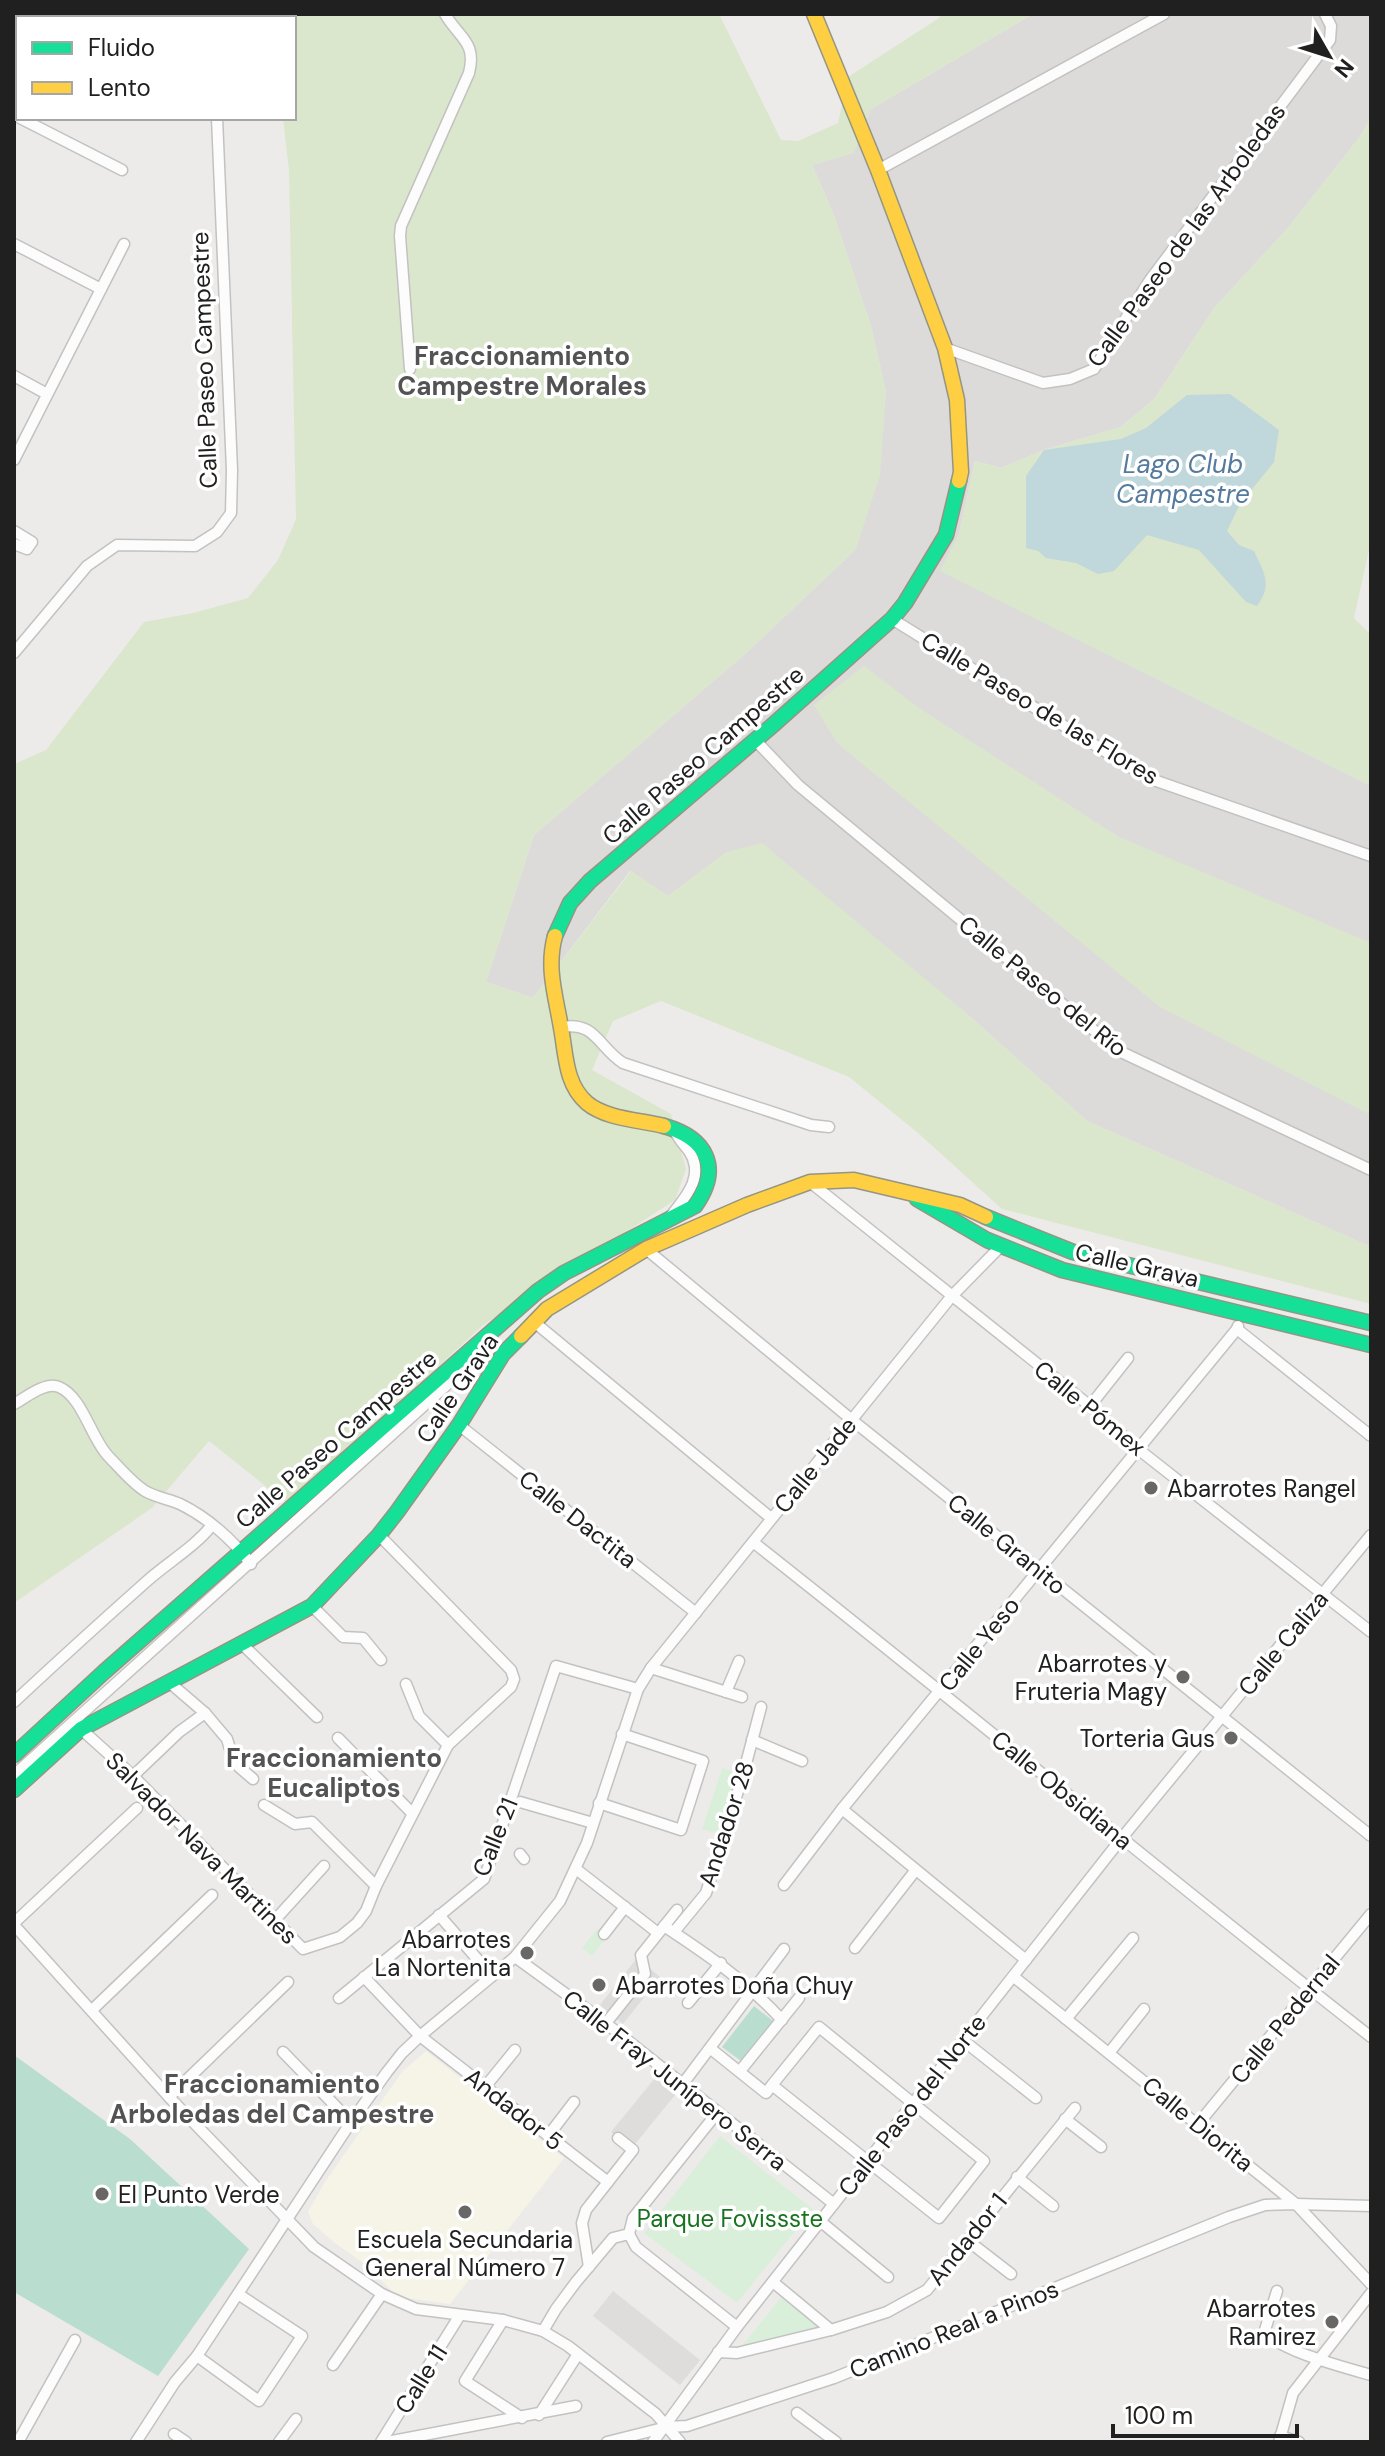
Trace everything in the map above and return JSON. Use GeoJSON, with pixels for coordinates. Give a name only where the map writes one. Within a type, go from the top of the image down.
{"type":"FeatureCollection","features":[{"type":"Feature","properties":{"kind":"street"},"geometry":{"type":"LineString","coordinates":[[410,369],[401,226],[473,58],[470,47],[445,14]]}},
{"type":"Feature","properties":{"kind":"street"},"geometry":{"type":"LineString","coordinates":[[878,170],[1164,14]]}},
{"type":"Feature","properties":{"kind":"street","name":"Calle Paseo de las Arboledas"},"geometry":{"type":"LineString","coordinates":[[945,348],[1043,383],[1070,379],[1094,369],[1150,280],[1330,40],[1331,26],[1325,14]]}},
{"type":"Feature","properties":{"kind":"street","name":"Calle Paseo Campestre"},"geometry":{"type":"LineString","coordinates":[[14,1775],[78,1731],[104,1695],[195,1614],[246,1558],[460,1359],[538,1291],[564,1273],[695,1206],[708,1188],[708,1160],[700,1144],[673,1129],[607,1113],[577,1094],[569,1073],[553,991],[551,954],[561,917],[582,888],[756,741],[892,619],[946,535],[961,472],[957,400],[945,348],[818,15]]}},
{"type":"Feature","properties":{"kind":"street"},"geometry":{"type":"LineString","coordinates":[[25,120],[122,170]]}},
{"type":"Feature","properties":{"kind":"street","name":"Calle Paseo Campestre"},"geometry":{"type":"LineString","coordinates":[[14,653],[87,566],[117,545],[195,546],[217,532],[231,513],[232,470],[217,120]]}},
{"type":"Feature","properties":{"kind":"street"},"geometry":{"type":"LineString","coordinates":[[14,244],[101,289]]}},
{"type":"Feature","properties":{"kind":"street"},"geometry":{"type":"LineString","coordinates":[[14,460],[124,244]]}},
{"type":"Feature","properties":{"kind":"street"},"geometry":{"type":"LineString","coordinates":[[14,376],[47,394]]}},
{"type":"Feature","properties":{"kind":"street"},"geometry":{"type":"LineString","coordinates":[[14,531],[32,542],[27,549],[14,544]]}},
{"type":"Feature","properties":{"kind":"street","name":"Calle Paseo de las Flores"},"geometry":{"type":"LineString","coordinates":[[892,619],[1148,778],[1371,856]]}},
{"type":"Feature","properties":{"kind":"street","name":"Calle Paseo del Río"},"geometry":{"type":"LineString","coordinates":[[756,741],[798,785],[1119,1051],[1371,1170]]}},
{"type":"Feature","properties":{"kind":"street"},"geometry":{"type":"LineString","coordinates":[[561,1027],[574,1024],[586,1028],[623,1063],[811,1125],[829,1127]]}},
{"type":"Feature","properties":{"kind":"street","name":"Calle Grava"},"geometry":{"type":"LineString","coordinates":[[14,1790],[78,1731],[312,1606],[379,1535],[459,1425],[503,1354],[547,1309],[646,1249],[747,1205],[810,1182],[854,1180],[960,1205],[1009,1228],[1073,1252],[1371,1323]]}},
{"type":"Feature","properties":{"kind":"street","name":"Calle Pómex"},"geometry":{"type":"LineString","coordinates":[[810,1182],[1090,1406],[1138,1449],[1371,1632]]}},
{"type":"Feature","properties":{"kind":"street","name":"Calle Grava"},"geometry":{"type":"LineString","coordinates":[[907,1192],[954,1224],[999,1248],[1062,1270],[1371,1345]]}},
{"type":"Feature","properties":{"kind":"street","name":"Calle Jade"},"geometry":{"type":"LineString","coordinates":[[136,2442],[175,2382],[197,2356],[351,2122],[395,2063],[420,2036],[515,1957],[560,1901],[593,1823],[638,1689],[651,1668],[951,1297],[999,1248]]}},
{"type":"Feature","properties":{"kind":"street","name":"Calle Granito"},"geometry":{"type":"LineString","coordinates":[[646,1249],[852,1420],[1371,1836]]}},
{"type":"Feature","properties":{"kind":"street","name":"Calle Yeso"},"geometry":{"type":"LineString","coordinates":[[784,1885],[842,1809],[1237,1329],[1244,1313]]}},
{"type":"Feature","properties":{"kind":"street"},"geometry":{"type":"LineString","coordinates":[[533,1321],[771,1518]]}},
{"type":"Feature","properties":{"kind":"street"},"geometry":{"type":"LineString","coordinates":[[1237,1329],[1371,1436]]}},
{"type":"Feature","properties":{"kind":"street"},"geometry":{"type":"LineString","coordinates":[[1090,1406],[1128,1358]]}},
{"type":"Feature","properties":{"kind":"street","name":"Calle Paseo Campestre"},"geometry":{"type":"LineString","coordinates":[[14,1404],[50,1385],[58,1386],[68,1393],[105,1453],[144,1491],[182,1505],[212,1525],[246,1558]]}},
{"type":"Feature","properties":{"kind":"street","name":"Calle Dactita"},"geometry":{"type":"LineString","coordinates":[[459,1425],[696,1613]]}},
{"type":"Feature","properties":{"kind":"street","name":"Calle Paseo Campestre"},"geometry":{"type":"LineString","coordinates":[[14,1702],[212,1525]]}},
{"type":"Feature","properties":{"kind":"street","name":"Salvador Nava Martines"},"geometry":{"type":"LineString","coordinates":[[56,1717],[133,1776],[303,1949],[340,1937],[366,1911],[448,1745],[511,1687],[514,1679],[511,1670],[379,1535]]}},
{"type":"Feature","properties":{"kind":"street","name":"Calle Caliza"},"geometry":{"type":"LineString","coordinates":[[1014,1977],[1121,1839],[1371,1535]]}},
{"type":"Feature","properties":{"kind":"street","name":"Calle Obsidiana"},"geometry":{"type":"LineString","coordinates":[[753,1542],[1371,2037]]}},
{"type":"Feature","properties":{"kind":"street","name":"Calle Paseo Campestre"},"geometry":{"type":"LineString","coordinates":[[14,1755],[185,1602],[246,1558]]}},
{"type":"Feature","properties":{"kind":"street"},"geometry":{"type":"LineString","coordinates":[[185,1602],[195,1614]]}},
{"type":"Feature","properties":{"kind":"street"},"geometry":{"type":"LineString","coordinates":[[312,1606],[343,1637],[363,1638],[381,1660]]}},
{"type":"Feature","properties":{"kind":"street"},"geometry":{"type":"LineString","coordinates":[[243,1645],[317,1717]]}},
{"type":"Feature","properties":{"kind":"street"},"geometry":{"type":"LineString","coordinates":[[726,1692],[739,1661]]}},
{"type":"Feature","properties":{"kind":"street","name":"Calle 21"},"geometry":{"type":"LineString","coordinates":[[339,1998],[484,1879],[556,1666],[638,1689]]}},
{"type":"Feature","properties":{"kind":"street"},"geometry":{"type":"LineString","coordinates":[[651,1668],[742,1697]]}},
{"type":"Feature","properties":{"kind":"street"},"geometry":{"type":"LineString","coordinates":[[169,1682],[205,1713],[227,1739],[239,1767],[253,1779]]}},
{"type":"Feature","properties":{"kind":"street"},"geometry":{"type":"LineString","coordinates":[[93,1683],[104,1695]]}},
{"type":"Feature","properties":{"kind":"street"},"geometry":{"type":"LineString","coordinates":[[406,1684],[419,1716],[448,1745]]}},
{"type":"Feature","properties":{"kind":"street","name":"Andador 28"},"geometry":{"type":"LineString","coordinates":[[606,2023],[645,1974],[641,1955],[706,1893],[761,1707]]}},
{"type":"Feature","properties":{"kind":"street"},"geometry":{"type":"LineString","coordinates":[[133,1776],[179,1732],[205,1713]]}},
{"type":"Feature","properties":{"kind":"street","name":"Calle Grava"},"geometry":{"type":"LineString","coordinates":[[14,1802],[78,1731]]}},
{"type":"Feature","properties":{"kind":"street"},"geometry":{"type":"LineString","coordinates":[[599,1803],[681,1830],[693,1794],[703,1761],[622,1734]]}},
{"type":"Feature","properties":{"kind":"street"},"geometry":{"type":"LineString","coordinates":[[338,1738],[412,1813]]}},
{"type":"Feature","properties":{"kind":"street"},"geometry":{"type":"LineString","coordinates":[[752,1740],[802,1761]]}},
{"type":"Feature","properties":{"kind":"street"},"geometry":{"type":"LineString","coordinates":[[520,1802],[593,1823]]}},
{"type":"Feature","properties":{"kind":"street"},"geometry":{"type":"LineString","coordinates":[[264,1805],[295,1824],[312,1822],[376,1886]]}},
{"type":"Feature","properties":{"kind":"street"},"geometry":{"type":"LineString","coordinates":[[137,1808],[14,1924],[169,2097],[314,2247],[382,2294],[416,2309],[503,2320],[543,2331],[656,2414],[680,2442]]}},
{"type":"Feature","properties":{"kind":"street"},"geometry":{"type":"LineString","coordinates":[[842,1809],[1026,1960]]}},
{"type":"Feature","properties":{"kind":"street"},"geometry":{"type":"LineString","coordinates":[[274,1921],[324,1866]]}},
{"type":"Feature","properties":{"kind":"street"},"geometry":{"type":"LineString","coordinates":[[576,1869],[625,1907],[721,1963],[755,1991],[782,2020]]}},
{"type":"Feature","properties":{"kind":"street"},"geometry":{"type":"LineString","coordinates":[[855,1948],[915,1871]]}},
{"type":"Feature","properties":{"kind":"street"},"geometry":{"type":"LineString","coordinates":[[92,2010],[212,1895]]}},
{"type":"Feature","properties":{"kind":"street"},"geometry":{"type":"LineString","coordinates":[[604,1934],[625,1907]]}},
{"type":"Feature","properties":{"kind":"street","name":"Andador 28"},"geometry":{"type":"LineString","coordinates":[[665,1930],[677,1910]]}},
{"type":"Feature","properties":{"kind":"street","name":"Calle Pedernal"},"geometry":{"type":"LineString","coordinates":[[1198,2124],[1371,1914]]}},
{"type":"Feature","properties":{"kind":"street"},"geometry":{"type":"LineString","coordinates":[[439,1915],[492,1976]]}},
{"type":"Feature","properties":{"kind":"street"},"geometry":{"type":"LineString","coordinates":[[1066,2019],[1133,1938]]}},
{"type":"Feature","properties":{"kind":"street"},"geometry":{"type":"LineString","coordinates":[[682,2085],[784,1949]]}},
{"type":"Feature","properties":{"kind":"street","name":"Calle Fray Junípero Serra"},"geometry":{"type":"LineString","coordinates":[[515,1957],[606,2023],[834,2204]]}},
{"type":"Feature","properties":{"kind":"street"},"geometry":{"type":"LineString","coordinates":[[688,2003],[721,1963]]}},
{"type":"Feature","properties":{"kind":"street","name":"Andador 5"},"geometry":{"type":"LineString","coordinates":[[364,1977],[420,2036],[608,2182]]}},
{"type":"Feature","properties":{"kind":"street","name":"Calle Diorita"},"geometry":{"type":"LineString","coordinates":[[1014,1977],[1296,2204],[1371,2284]]}},
{"type":"Feature","properties":{"kind":"street","name":"Calle Paso del Norte"},"geometry":{"type":"LineString","coordinates":[[653,2442],[667,2427],[737,2327],[1014,1977]]}},
{"type":"Feature","properties":{"kind":"street"},"geometry":{"type":"LineString","coordinates":[[169,2097],[288,1982]]}},
{"type":"Feature","properties":{"kind":"street"},"geometry":{"type":"LineString","coordinates":[[740,2071],[799,1998]]}},
{"type":"Feature","properties":{"kind":"street"},"geometry":{"type":"LineString","coordinates":[[1109,2053],[1144,2009]]}},
{"type":"Feature","properties":{"kind":"street"},"geometry":{"type":"LineString","coordinates":[[711,2049],[766,2093],[772,2085],[819,2027],[984,2161],[939,2218],[772,2085]]}},
{"type":"Feature","properties":{"kind":"street"},"geometry":{"type":"LineString","coordinates":[[964,2041],[1036,2098]]}},
{"type":"Feature","properties":{"kind":"street"},"geometry":{"type":"LineString","coordinates":[[485,2087],[515,2050]]}},
{"type":"Feature","properties":{"kind":"street"},"geometry":{"type":"LineString","coordinates":[[283,2052],[351,2122]]}},
{"type":"Feature","properties":{"kind":"street"},"geometry":{"type":"LineString","coordinates":[[548,2136],[574,2102]]}},
{"type":"Feature","properties":{"kind":"street","name":"Andador 1"},"geometry":{"type":"LineString","coordinates":[[718,2352],[737,2353],[831,2330],[887,2312],[927,2290],[1075,2108]]}},
{"type":"Feature","properties":{"kind":"street"},"geometry":{"type":"LineString","coordinates":[[717,2113],[633,2218],[629,2234],[636,2247],[737,2327]]}},
{"type":"Feature","properties":{"kind":"street"},"geometry":{"type":"LineString","coordinates":[[1065,2119],[1101,2147]]}},
{"type":"Feature","properties":{"kind":"street"},"geometry":{"type":"LineString","coordinates":[[589,2267],[582,2223],[586,2210],[633,2150],[618,2138]]}},
{"type":"Feature","properties":{"kind":"street"},"geometry":{"type":"LineString","coordinates":[[1017,2177],[1053,2206]]}},
{"type":"Feature","properties":{"kind":"street","name":"Camino Real a Pinos"},"geometry":{"type":"LineString","coordinates":[[607,2442],[667,2427],[687,2426],[834,2378],[1265,2205],[1371,2206]]}},
{"type":"Feature","properties":{"kind":"street"},"geometry":{"type":"LineString","coordinates":[[820,2221],[888,2277]]}},
{"type":"Feature","properties":{"kind":"street"},"geometry":{"type":"LineString","coordinates":[[543,2331],[556,2309],[613,2238],[629,2234]]}},
{"type":"Feature","properties":{"kind":"street"},"geometry":{"type":"LineString","coordinates":[[967,2240],[1011,2274]]}},
{"type":"Feature","properties":{"kind":"street"},"geometry":{"type":"LineString","coordinates":[[773,2282],[831,2330]]}},
{"type":"Feature","properties":{"kind":"street"},"geometry":{"type":"LineString","coordinates":[[1277,2291],[1265,2330],[1271,2340],[1371,2375]]}},
{"type":"Feature","properties":{"kind":"street"},"geometry":{"type":"LineString","coordinates":[[1299,2442],[1280,2439],[1293,2393],[1371,2293]]}},
{"type":"Feature","properties":{"kind":"street"},"geometry":{"type":"LineString","coordinates":[[197,2356],[259,2401],[302,2336],[238,2294]]}},
{"type":"Feature","properties":{"kind":"street"},"geometry":{"type":"LineString","coordinates":[[333,2365],[382,2294]]}},
{"type":"Feature","properties":{"kind":"street","name":"Calle 11"},"geometry":{"type":"LineString","coordinates":[[381,2442],[460,2315]]}},
{"type":"Feature","properties":{"kind":"street"},"geometry":{"type":"LineString","coordinates":[[503,2320],[465,2381],[522,2418]]}},
{"type":"Feature","properties":{"kind":"street"},"geometry":{"type":"LineString","coordinates":[[18,2442],[75,2340]]}},
{"type":"Feature","properties":{"kind":"street"},"geometry":{"type":"LineString","coordinates":[[539,2415],[578,2354]]}},
{"type":"Feature","properties":{"kind":"street"},"geometry":{"type":"LineString","coordinates":[[387,2442],[576,2406]]}},
{"type":"Feature","properties":{"kind":"street"},"geometry":{"type":"LineString","coordinates":[[797,2413],[836,2442]]}},
{"type":"Feature","properties":{"kind":"street"},"geometry":{"type":"LineString","coordinates":[[279,2442],[296,2419]]}},
{"type":"Feature","properties":{"kind":"street"},"geometry":{"type":"LineString","coordinates":[[174,2434],[186,2442]]}},
{"type":"Feature","properties":{"kind":"shaded area"},"geometry":{"type":"Polygon","coordinates":[[[1033,14],[1371,14],[1371,118],[1359,138],[1287,229],[1215,307],[1155,398],[1121,427],[1044,450],[1001,468],[975,461],[959,534],[941,571],[1371,786],[1371,1247],[1087,1121],[966,1013],[727,852],[668,896],[630,871],[533,998],[486,982],[534,835],[745,654],[856,549],[886,392],[871,326],[833,213],[812,165],[853,153],[871,109],[1033,14]]]}},
{"type":"Feature","properties":{"kind":"shaded area"},"geometry":{"type":"Polygon","coordinates":[[[637,1958],[660,1977],[623,2024],[600,2005],[637,1958]]]}},
{"type":"Feature","properties":{"kind":"shaded area"},"geometry":{"type":"Polygon","coordinates":[[[426,2051],[564,2158],[450,2304],[398,2297],[366,2265],[313,2224],[308,2212],[325,2182],[402,2072],[426,2051]]]}},
{"type":"Feature","properties":{"kind":"shaded area"},"geometry":{"type":"Polygon","coordinates":[[[655,2078],[675,2095],[631,2149],[611,2132],[655,2078]]]}},
{"type":"Feature","properties":{"kind":"shaded area"},"geometry":{"type":"Polygon","coordinates":[[[613,2291],[700,2360],[680,2385],[593,2316],[613,2291]]]}},
{"type":"Feature","properties":{"kind":"green space"},"geometry":{"type":"Polygon","coordinates":[[[719,14],[781,140],[798,141],[838,123],[848,77],[941,14],[1033,14],[871,109],[854,153],[812,165],[833,213],[871,326],[886,392],[880,475],[856,549],[745,654],[534,835],[486,982],[533,998],[631,871],[668,896],[727,852],[762,843],[966,1013],[1087,1121],[1371,1247],[1371,1304],[1002,1209],[918,1133],[849,1077],[661,1001],[613,1021],[592,1070],[671,1114],[686,1169],[675,1200],[482,1326],[289,1505],[209,1441],[152,1508],[14,1603],[14,764],[46,750],[144,622],[248,598],[278,560],[296,519],[289,171],[283,120],[296,120],[296,16],[274,16],[719,14]]]}},
{"type":"Feature","properties":{"kind":"green space"},"geometry":{"type":"Polygon","coordinates":[[[1371,118],[1371,541],[1354,618],[1371,635],[1371,786],[940,571],[959,534],[975,461],[1001,468],[1044,450],[1121,427],[1155,398],[1215,307],[1287,229],[1359,138],[1371,118]]]}},
{"type":"Feature","properties":{"kind":"green space"},"geometry":{"type":"Polygon","coordinates":[[[864,666],[919,708],[1119,837],[1371,943],[1371,1115],[1160,1007],[837,743],[814,705],[864,666]]]}},
{"type":"Feature","properties":{"kind":"green space"},"geometry":{"type":"Polygon","coordinates":[[[722,1768],[743,1775],[722,1835],[702,1829],[722,1768]]]}},
{"type":"Feature","properties":{"kind":"green space"},"geometry":{"type":"Polygon","coordinates":[[[597,1929],[607,1937],[592,1956],[582,1948],[597,1929]]]}},
{"type":"Feature","properties":{"kind":"green space"},"geometry":{"type":"Polygon","coordinates":[[[754,2006],[773,2021],[741,2061],[722,2047],[754,2006]]]}},
{"type":"Feature","properties":{"kind":"green space","name":"El Punto Verde"},"geometry":{"type":"Polygon","coordinates":[[[14,2055],[130,2139],[249,2249],[158,2376],[14,2292],[14,2055]]]}},
{"type":"Feature","properties":{"kind":"green space","name":"Parque Fovissste"},"geometry":{"type":"Polygon","coordinates":[[[720,2136],[813,2209],[737,2303],[644,2233],[720,2136]]]}},
{"type":"Feature","properties":{"kind":"green space"},"geometry":{"type":"Polygon","coordinates":[[[783,2295],[823,2328],[740,2348],[783,2295]]]}},
{"type":"Feature","properties":{"kind":"water","name":"Lago Club Campestre"},"geometry":{"type":"Polygon","coordinates":[[[1230,394],[1279,430],[1274,462],[1240,504],[1227,531],[1239,545],[1254,551],[1264,572],[1265,591],[1257,606],[1246,602],[1199,550],[1147,535],[1114,571],[1098,574],[1076,563],[1046,558],[1038,551],[1026,548],[1026,476],[1044,450],[1121,439],[1146,428],[1187,395],[1230,394]]]}},
{"type":"Feature","properties":{"kind":"traffic: fast"},"geometry":{"type":"LineString","coordinates":[[555,936],[570,903],[590,881],[892,619],[946,535],[959,481]]}},
{"type":"Feature","properties":{"kind":"traffic: fast"},"geometry":{"type":"LineString","coordinates":[[14,1755],[104,1672],[538,1291],[564,1273],[695,1206],[708,1179],[706,1156],[691,1138],[664,1126]]}},
{"type":"Feature","properties":{"kind":"traffic: fast"},"geometry":{"type":"LineString","coordinates":[[917,1199],[987,1240],[1062,1270],[1371,1345]]}},
{"type":"Feature","properties":{"kind":"traffic: fast"},"geometry":{"type":"LineString","coordinates":[[986,1217],[1073,1252],[1371,1323]]}},
{"type":"Feature","properties":{"kind":"traffic: fast"},"geometry":{"type":"LineString","coordinates":[[14,1790],[81,1729],[312,1606],[397,1512],[459,1425],[503,1354],[521,1336]]}},
{"type":"Feature","properties":{"kind":"traffic: slow"},"geometry":{"type":"LineString","coordinates":[[814,14],[878,170],[945,348],[957,400],[959,481]]}},
{"type":"Feature","properties":{"kind":"traffic: slow"},"geometry":{"type":"LineString","coordinates":[[555,936],[551,960],[553,982],[574,1087],[587,1103],[604,1112],[664,1126]]}},
{"type":"Feature","properties":{"kind":"traffic: slow"},"geometry":{"type":"LineString","coordinates":[[521,1336],[547,1309],[646,1249],[747,1205],[810,1182],[854,1180],[960,1205],[986,1217]]}},
{"type":"Feature","properties":{"kind":"place","name":"Abarrotes Rangel"},"geometry":{"type":"Point","coordinates":[1151,1488]}},
{"type":"Feature","properties":{"kind":"place","name":"Abarrotes y Fruteria Magy"},"geometry":{"type":"Point","coordinates":[1183,1677]}},
{"type":"Feature","properties":{"kind":"place","name":"Torteria Gus"},"geometry":{"type":"Point","coordinates":[1231,1738]}},
{"type":"Feature","properties":{"kind":"place","name":"Abarrotes La Nortenita"},"geometry":{"type":"Point","coordinates":[527,1953]}},
{"type":"Feature","properties":{"kind":"place","name":"Abarrotes Doña Chuy"},"geometry":{"type":"Point","coordinates":[599,1985]}},
{"type":"Feature","properties":{"kind":"place","name":"El Punto Verde"},"geometry":{"type":"Point","coordinates":[102,2194]}},
{"type":"Feature","properties":{"kind":"place","name":"Escuela Secundaria General Número 7"},"geometry":{"type":"Point","coordinates":[465,2212]}},
{"type":"Feature","properties":{"kind":"place","name":"Abarrotes Ramirez"},"geometry":{"type":"Point","coordinates":[1332,2322]}},
{"type":"Feature","properties":{"kind":"district","name":"Fraccionamiento Campestre Morales"},"geometry":{"type":"Point","coordinates":[522,371]}},
{"type":"Feature","properties":{"kind":"district","name":"Fraccionamiento Eucaliptos"},"geometry":{"type":"Point","coordinates":[334,1773]}},
{"type":"Feature","properties":{"kind":"district","name":"Fraccionamiento Arboledas del Campestre"},"geometry":{"type":"Point","coordinates":[272,2099]}}]}
